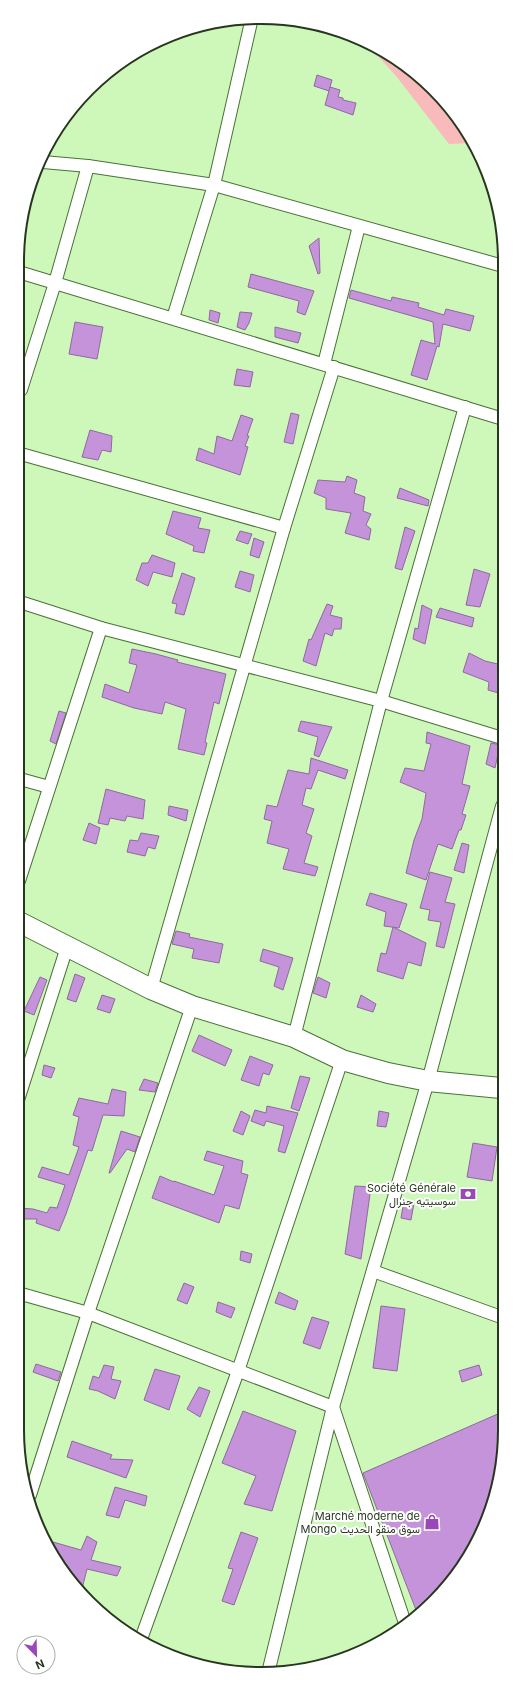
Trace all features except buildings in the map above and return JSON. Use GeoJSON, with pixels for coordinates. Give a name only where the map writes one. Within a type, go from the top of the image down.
{"type":"FeatureCollection","features":[{"type":"Feature","properties":{"kind":"highway"},"geometry":{"type":"LineString","coordinates":[[24,925],[151,989],[192,1006],[294,1037],[342,1060],[388,1073],[428,1081],[498,1088]]}},
{"type":"Feature","properties":{"kind":"street"},"geometry":{"type":"LineString","coordinates":[[173,318],[214,185],[250,25]]}},
{"type":"Feature","properties":{"kind":"street"},"geometry":{"type":"LineString","coordinates":[[45,162],[88,166],[214,185],[498,265]]}},
{"type":"Feature","properties":{"kind":"street"},"geometry":{"type":"LineString","coordinates":[[24,381],[55,283],[88,166]]}},
{"type":"Feature","properties":{"kind":"street"},"geometry":{"type":"LineString","coordinates":[[151,989],[284,528],[329,365],[359,226]]}},
{"type":"Feature","properties":{"kind":"street"},"geometry":{"type":"LineString","coordinates":[[24,274],[498,417]]}},
{"type":"Feature","properties":{"kind":"street"},"geometry":{"type":"LineString","coordinates":[[294,1037],[382,701],[465,407]]}},
{"type":"Feature","properties":{"kind":"street"},"geometry":{"type":"LineString","coordinates":[[24,455],[284,528]]}},
{"type":"Feature","properties":{"kind":"street"},"geometry":{"type":"LineString","coordinates":[[24,603],[101,628],[382,701],[498,737]]}},
{"type":"Feature","properties":{"kind":"street"},"geometry":{"type":"LineString","coordinates":[[24,865],[101,628]]}},
{"type":"Feature","properties":{"kind":"street"},"geometry":{"type":"LineString","coordinates":[[24,780],[49,787]]}},
{"type":"Feature","properties":{"kind":"street"},"geometry":{"type":"LineString","coordinates":[[270,1666],[333,1408],[428,1081],[498,821]]}},
{"type":"Feature","properties":{"kind":"street"},"geometry":{"type":"LineString","coordinates":[[24,1082],[68,947]]}},
{"type":"Feature","properties":{"kind":"street"},"geometry":{"type":"LineString","coordinates":[[32,1490],[88,1313],[192,1006]]}},
{"type":"Feature","properties":{"kind":"street"},"geometry":{"type":"LineString","coordinates":[[142,1635],[238,1371],[342,1060]]}},
{"type":"Feature","properties":{"kind":"street"},"geometry":{"type":"LineString","coordinates":[[373,1271],[498,1316]]}},
{"type":"Feature","properties":{"kind":"street"},"geometry":{"type":"LineString","coordinates":[[24,1294],[88,1313],[333,1408]]}},
{"type":"Feature","properties":{"kind":"street"},"geometry":{"type":"LineString","coordinates":[[333,1408],[404,1619]]}},
{"type":"Feature","properties":{"kind":"shaded area"},"geometry":{"type":"Polygon","coordinates":[[[376,53],[393,64],[429,93],[449,117],[467,143],[449,144],[396,76],[376,53]]]}},
{"type":"Feature","properties":{"kind":"place","name":"Société Générale سوسيتيه جنرال"},"geometry":{"type":"Point","coordinates":[468,1194]}},
{"type":"Feature","properties":{"kind":"place","name":"Marché moderne de Mongo سوق منقو الحديث"},"geometry":{"type":"Point","coordinates":[432,1522]}}]}
